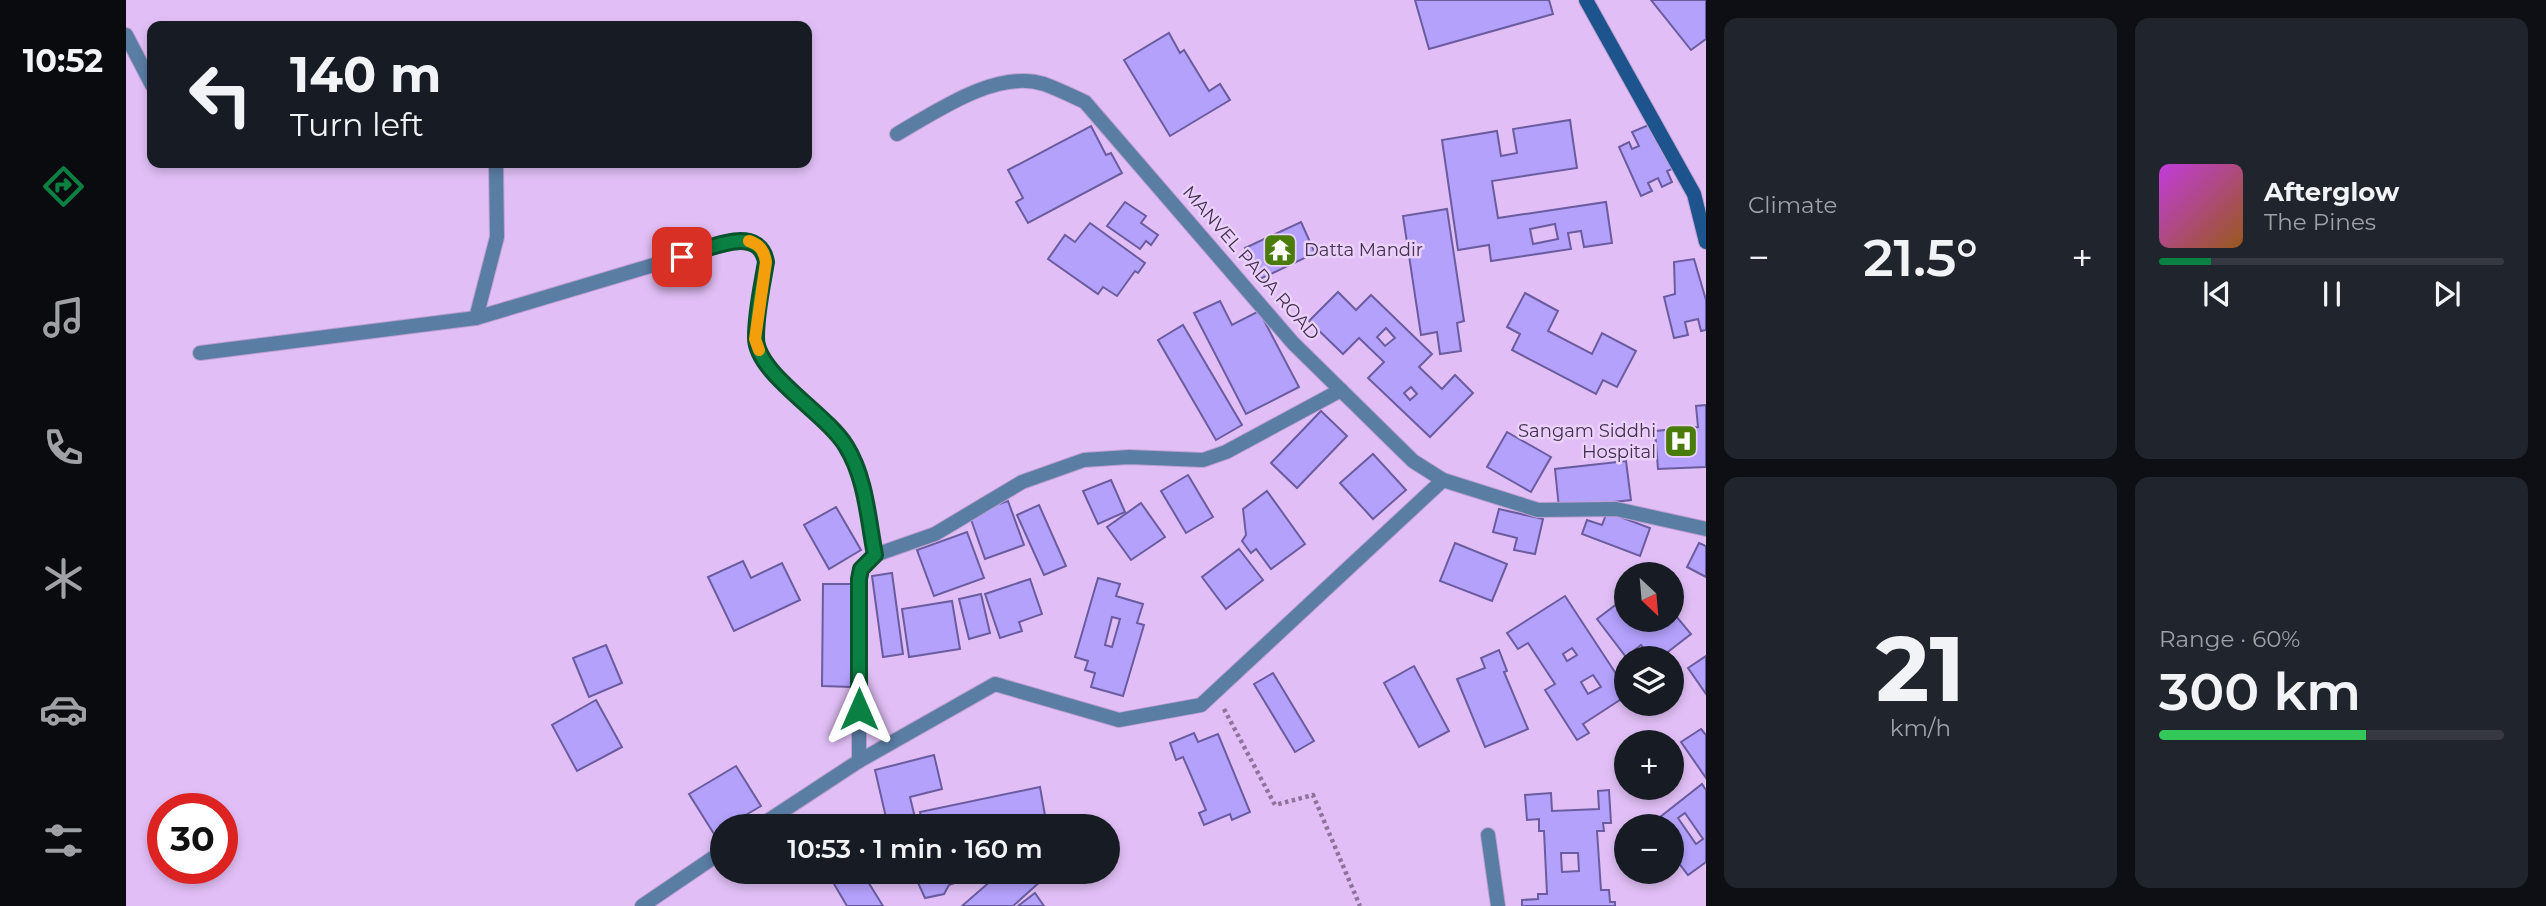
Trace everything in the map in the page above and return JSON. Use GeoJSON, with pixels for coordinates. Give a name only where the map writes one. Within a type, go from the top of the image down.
{"type":"FeatureCollection","features":[{"type":"Feature","properties":{"kind":"main road"},"geometry":{"type":"LineString","coordinates":[[1586,0],[1694,194],[1706,242]]}},
{"type":"Feature","properties":{"kind":"street"},"geometry":{"type":"LineString","coordinates":[[126,36],[147,76]]}},
{"type":"Feature","properties":{"kind":"street","name":"MANVEL PADA ROAD"},"geometry":{"type":"LineString","coordinates":[[897,134],[955,100],[1010,81],[1042,83],[1085,102],[1293,342],[1413,461],[1443,480],[1538,509],[1616,509],[1706,529]]}},
{"type":"Feature","properties":{"kind":"street"},"geometry":{"type":"LineString","coordinates":[[476,318],[497,237],[496,168]]}},
{"type":"Feature","properties":{"kind":"street"},"geometry":{"type":"LineString","coordinates":[[200,354],[476,318],[733,242],[749,240],[758,244],[764,252],[766,262],[755,339],[761,355],[771,372],[823,417],[846,445],[859,472],[875,555]]}},
{"type":"Feature","properties":{"kind":"street"},"geometry":{"type":"LineString","coordinates":[[859,761],[859,579],[861,569],[875,555],[935,534],[1022,482],[1084,460],[1129,457],[1203,460],[1226,452],[1341,390]]}},
{"type":"Feature","properties":{"kind":"street"},"geometry":{"type":"LineString","coordinates":[[778,814],[859,761],[995,684],[1119,720],[1201,705],[1443,480]]}},
{"type":"Feature","properties":{"kind":"street"},"geometry":{"type":"LineString","coordinates":[[1488,835],[1498,906]]}},
{"type":"Feature","properties":{"kind":"street"},"geometry":{"type":"LineString","coordinates":[[642,906],[710,859]]}},
{"type":"Feature","properties":{"kind":"path"},"geometry":{"type":"LineString","coordinates":[[1215,692],[1275,805],[1313,795],[1360,906]]}},
{"type":"Feature","properties":{"kind":"building"},"geometry":{"type":"Polygon","coordinates":[[[1415,0],[1549,0],[1553,14],[1429,49],[1415,0]]]}},
{"type":"Feature","properties":{"kind":"building"},"geometry":{"type":"Polygon","coordinates":[[[1651,0],[1706,0],[1706,39],[1691,50],[1651,0]]]}},
{"type":"Feature","properties":{"kind":"building"},"geometry":{"type":"Polygon","coordinates":[[[1169,33],[1180,53],[1184,50],[1209,91],[1220,84],[1230,100],[1170,136],[1124,60],[1169,33]]]}},
{"type":"Feature","properties":{"kind":"building"},"geometry":{"type":"Polygon","coordinates":[[[1570,120],[1577,168],[1492,181],[1498,218],[1606,202],[1612,243],[1584,247],[1581,231],[1568,233],[1571,249],[1491,261],[1489,245],[1458,250],[1442,140],[1497,131],[1501,156],[1517,153],[1513,129],[1570,120]],[[1555,224],[1530,229],[1533,244],[1558,239],[1555,224]]]}},
{"type":"Feature","properties":{"kind":"building"},"geometry":{"type":"Polygon","coordinates":[[[1651,124],[1672,169],[1667,171],[1672,182],[1662,187],[1658,178],[1648,183],[1652,191],[1641,196],[1619,147],[1629,142],[1632,149],[1639,146],[1632,132],[1651,124]]]}},
{"type":"Feature","properties":{"kind":"building"},"geometry":{"type":"Polygon","coordinates":[[[1091,126],[1106,155],[1111,153],[1122,173],[1028,223],[1016,202],[1023,198],[1008,170],[1091,126]]]}},
{"type":"Feature","properties":{"kind":"building"},"geometry":{"type":"Polygon","coordinates":[[[1125,202],[1146,216],[1141,223],[1158,235],[1151,245],[1146,241],[1140,249],[1107,226],[1125,202]]]}},
{"type":"Feature","properties":{"kind":"building"},"geometry":{"type":"Polygon","coordinates":[[[1447,209],[1464,321],[1457,323],[1461,351],[1440,354],[1437,332],[1421,335],[1403,216],[1447,209]]]}},
{"type":"Feature","properties":{"kind":"building","name":"Datta Mandir"},"geometry":{"type":"Polygon","coordinates":[[[1301,222],[1315,253],[1260,279],[1245,248],[1301,222]]]}},
{"type":"Feature","properties":{"kind":"building"},"geometry":{"type":"Polygon","coordinates":[[[1090,223],[1145,263],[1138,273],[1135,271],[1117,296],[1103,287],[1098,294],[1048,259],[1065,235],[1075,242],[1090,223]]]}},
{"type":"Feature","properties":{"kind":"building"},"geometry":{"type":"Polygon","coordinates":[[[1694,259],[1706,300],[1706,330],[1701,331],[1698,319],[1685,322],[1688,335],[1674,338],[1664,297],[1675,294],[1674,262],[1694,259]]]}},
{"type":"Feature","properties":{"kind":"building"},"geometry":{"type":"Polygon","coordinates":[[[1338,292],[1356,310],[1371,295],[1432,354],[1419,367],[1442,389],[1455,375],[1473,393],[1430,437],[1368,378],[1384,362],[1359,338],[1343,354],[1309,321],[1338,292]],[[1386,328],[1377,337],[1385,346],[1395,338],[1386,328]],[[1411,387],[1404,393],[1410,400],[1417,394],[1411,387]]]}},
{"type":"Feature","properties":{"kind":"building"},"geometry":{"type":"Polygon","coordinates":[[[1525,293],[1558,311],[1548,331],[1592,354],[1602,333],[1636,351],[1617,387],[1603,380],[1596,394],[1512,350],[1520,334],[1507,327],[1525,293]]]}},
{"type":"Feature","properties":{"kind":"building"},"geometry":{"type":"Polygon","coordinates":[[[1220,301],[1232,325],[1259,311],[1299,387],[1246,414],[1194,313],[1220,301]]]}},
{"type":"Feature","properties":{"kind":"building"},"geometry":{"type":"Polygon","coordinates":[[[1183,325],[1242,425],[1216,440],[1158,340],[1183,325]]]}},
{"type":"Feature","properties":{"kind":"building"},"geometry":{"type":"Polygon","coordinates":[[[1706,405],[1706,467],[1658,469],[1655,431],[1698,427],[1696,406],[1706,405]]]}},
{"type":"Feature","properties":{"kind":"building"},"geometry":{"type":"Polygon","coordinates":[[[1321,411],[1347,436],[1297,488],[1271,463],[1321,411]]]}},
{"type":"Feature","properties":{"kind":"building"},"geometry":{"type":"Polygon","coordinates":[[[1507,432],[1551,457],[1531,492],[1487,467],[1507,432]]]}},
{"type":"Feature","properties":{"kind":"building"},"geometry":{"type":"Polygon","coordinates":[[[1373,454],[1406,490],[1373,519],[1340,483],[1373,454]]]}},
{"type":"Feature","properties":{"kind":"building"},"geometry":{"type":"Polygon","coordinates":[[[1626,461],[1631,500],[1559,508],[1555,469],[1626,461]]]}},
{"type":"Feature","properties":{"kind":"building"},"geometry":{"type":"Polygon","coordinates":[[[1188,475],[1213,517],[1186,533],[1161,491],[1188,475]]]}},
{"type":"Feature","properties":{"kind":"building"},"geometry":{"type":"Polygon","coordinates":[[[1111,480],[1125,512],[1098,524],[1083,491],[1111,480]]]}},
{"type":"Feature","properties":{"kind":"building"},"geometry":{"type":"Polygon","coordinates":[[[1267,491],[1305,544],[1271,569],[1256,549],[1251,553],[1242,541],[1246,535],[1243,509],[1267,491]]]}},
{"type":"Feature","properties":{"kind":"building"},"geometry":{"type":"Polygon","coordinates":[[[1008,501],[1024,545],[985,559],[969,514],[1008,501]]]}},
{"type":"Feature","properties":{"kind":"building"},"geometry":{"type":"Polygon","coordinates":[[[1141,503],[1165,537],[1131,560],[1107,527],[1141,503]]]}},
{"type":"Feature","properties":{"kind":"building"},"geometry":{"type":"Polygon","coordinates":[[[1039,505],[1066,566],[1044,575],[1017,515],[1039,505]]]}},
{"type":"Feature","properties":{"kind":"building"},"geometry":{"type":"Polygon","coordinates":[[[836,507],[861,550],[829,569],[804,525],[836,507]]]}},
{"type":"Feature","properties":{"kind":"building"},"geometry":{"type":"Polygon","coordinates":[[[1499,509],[1543,519],[1535,554],[1514,550],[1517,538],[1493,532],[1499,509]]]}},
{"type":"Feature","properties":{"kind":"building"},"geometry":{"type":"Polygon","coordinates":[[[1607,512],[1650,528],[1640,556],[1582,534],[1587,520],[1602,525],[1607,512]]]}},
{"type":"Feature","properties":{"kind":"building"},"geometry":{"type":"Polygon","coordinates":[[[967,532],[984,578],[934,596],[917,550],[967,532]]]}},
{"type":"Feature","properties":{"kind":"building"},"geometry":{"type":"Polygon","coordinates":[[[1455,543],[1507,564],[1492,601],[1440,581],[1455,543]]]}},
{"type":"Feature","properties":{"kind":"building"},"geometry":{"type":"Polygon","coordinates":[[[1699,543],[1706,546],[1706,577],[1687,567],[1699,543]]]}},
{"type":"Feature","properties":{"kind":"building"},"geometry":{"type":"Polygon","coordinates":[[[1239,549],[1263,580],[1226,609],[1202,577],[1239,549]]]}},
{"type":"Feature","properties":{"kind":"building"},"geometry":{"type":"Polygon","coordinates":[[[743,561],[751,578],[782,563],[800,600],[734,631],[708,577],[743,561]]]}},
{"type":"Feature","properties":{"kind":"building"},"geometry":{"type":"Polygon","coordinates":[[[892,573],[903,654],[883,657],[872,576],[892,573]]]}},
{"type":"Feature","properties":{"kind":"building"},"geometry":{"type":"Polygon","coordinates":[[[1098,578],[1120,584],[1116,596],[1143,604],[1137,623],[1144,625],[1123,696],[1091,687],[1095,673],[1085,670],[1088,661],[1075,657],[1098,578]],[[1112,617],[1105,645],[1112,647],[1120,619],[1112,617]]]}},
{"type":"Feature","properties":{"kind":"building"},"geometry":{"type":"Polygon","coordinates":[[[1030,579],[1042,614],[1019,622],[1022,631],[1000,638],[985,594],[1030,579]]]}},
{"type":"Feature","properties":{"kind":"building"},"geometry":{"type":"Polygon","coordinates":[[[823,584],[853,584],[852,687],[822,686],[823,584]]]}},
{"type":"Feature","properties":{"kind":"building"},"geometry":{"type":"Polygon","coordinates":[[[981,594],[990,633],[969,639],[959,599],[981,594]]]}},
{"type":"Feature","properties":{"kind":"building"},"geometry":{"type":"Polygon","coordinates":[[[1565,596],[1614,671],[1614,704],[1583,724],[1589,733],[1577,740],[1545,690],[1555,684],[1528,643],[1518,649],[1507,633],[1565,596]],[[1572,648],[1563,654],[1567,661],[1577,655],[1572,648]],[[1593,675],[1581,682],[1588,694],[1601,687],[1593,675]]]}},
{"type":"Feature","properties":{"kind":"building"},"geometry":{"type":"Polygon","coordinates":[[[952,601],[960,649],[909,657],[902,609],[952,601]]]}},
{"type":"Feature","properties":{"kind":"building"},"geometry":{"type":"Polygon","coordinates":[[[1614,606],[1614,632],[1684,632],[1684,626],[1691,634],[1676,646],[1618,646],[1597,619],[1614,606]]]}},
{"type":"Feature","properties":{"kind":"building"},"geometry":{"type":"Polygon","coordinates":[[[606,645],[622,683],[589,697],[573,658],[606,645]]]}},
{"type":"Feature","properties":{"kind":"building"},"geometry":{"type":"Polygon","coordinates":[[[1499,650],[1507,671],[1504,672],[1528,729],[1485,747],[1457,679],[1485,668],[1481,658],[1499,650]]]}},
{"type":"Feature","properties":{"kind":"building"},"geometry":{"type":"Polygon","coordinates":[[[1706,656],[1706,694],[1688,668],[1706,656]]]}},
{"type":"Feature","properties":{"kind":"building"},"geometry":{"type":"Polygon","coordinates":[[[1414,666],[1449,731],[1419,747],[1384,683],[1414,666]]]}},
{"type":"Feature","properties":{"kind":"building"},"geometry":{"type":"Polygon","coordinates":[[[1273,673],[1314,741],[1295,752],[1254,684],[1273,673]]]}},
{"type":"Feature","properties":{"kind":"building"},"geometry":{"type":"Polygon","coordinates":[[[596,700],[622,747],[577,771],[552,725],[596,700]]]}},
{"type":"Feature","properties":{"kind":"building"},"geometry":{"type":"Polygon","coordinates":[[[1701,729],[1706,735],[1706,778],[1684,746],[1684,740],[1701,729]]]}},
{"type":"Feature","properties":{"kind":"building"},"geometry":{"type":"Polygon","coordinates":[[[1194,733],[1198,742],[1218,734],[1250,812],[1232,820],[1230,814],[1204,825],[1199,813],[1206,810],[1183,757],[1176,760],[1170,743],[1194,733]]]}},
{"type":"Feature","properties":{"kind":"building"},"geometry":{"type":"Polygon","coordinates":[[[934,755],[942,789],[910,797],[914,814],[885,814],[875,770],[934,755]]]}},
{"type":"Feature","properties":{"kind":"building"},"geometry":{"type":"Polygon","coordinates":[[[736,766],[761,806],[747,814],[710,814],[710,828],[689,794],[736,766]]]}},
{"type":"Feature","properties":{"kind":"building"},"geometry":{"type":"Polygon","coordinates":[[[1702,784],[1706,790],[1706,862],[1688,875],[1684,870],[1684,827],[1696,844],[1703,839],[1685,813],[1664,814],[1702,784]]]}},
{"type":"Feature","properties":{"kind":"building"},"geometry":{"type":"Polygon","coordinates":[[[1040,787],[1045,814],[920,814],[1040,787]]]}},
{"type":"Feature","properties":{"kind":"building"},"geometry":{"type":"Polygon","coordinates":[[[1609,790],[1611,823],[1603,823],[1604,831],[1597,831],[1601,890],[1609,890],[1610,902],[1615,902],[1615,906],[1522,906],[1522,900],[1538,899],[1538,894],[1547,894],[1544,831],[1539,831],[1539,819],[1527,820],[1525,795],[1551,793],[1552,811],[1599,809],[1598,791],[1609,790]],[[1561,853],[1562,872],[1579,871],[1578,853],[1561,853]]]}},
{"type":"Feature","properties":{"kind":"building"},"geometry":{"type":"Polygon","coordinates":[[[834,884],[869,884],[883,906],[847,906],[834,884]]]}},
{"type":"Feature","properties":{"kind":"building"},"geometry":{"type":"Polygon","coordinates":[[[919,884],[952,884],[944,894],[925,898],[919,884]]]}},
{"type":"Feature","properties":{"kind":"building"},"geometry":{"type":"Polygon","coordinates":[[[987,884],[1038,884],[1013,906],[962,906],[987,884]]]}},
{"type":"Feature","properties":{"kind":"building"},"geometry":{"type":"Polygon","coordinates":[[[1035,893],[1044,906],[1018,906],[1035,893]]]}},
{"type":"Feature","properties":{"kind":"slow traffic"},"geometry":{"type":"LineString","coordinates":[[749,241],[758,244],[764,252],[766,262],[755,339],[759,350]]}},
{"type":"Feature","properties":{"kind":"place","name":"Datta Mandir"},"geometry":{"type":"Point","coordinates":[1280,250]}},
{"type":"Feature","properties":{"kind":"place","name":"Sangam Siddhi Hospital"},"geometry":{"type":"Point","coordinates":[1681,441]}},
{"type":"Feature","properties":{"kind":"route"},"geometry":{"type":"LineString","coordinates":[[682,257],[733,242],[749,240],[758,244],[764,252],[766,262],[755,339],[761,355],[771,372],[823,417],[846,445],[859,472],[875,555],[861,569],[859,579],[859,709]]}}]}
